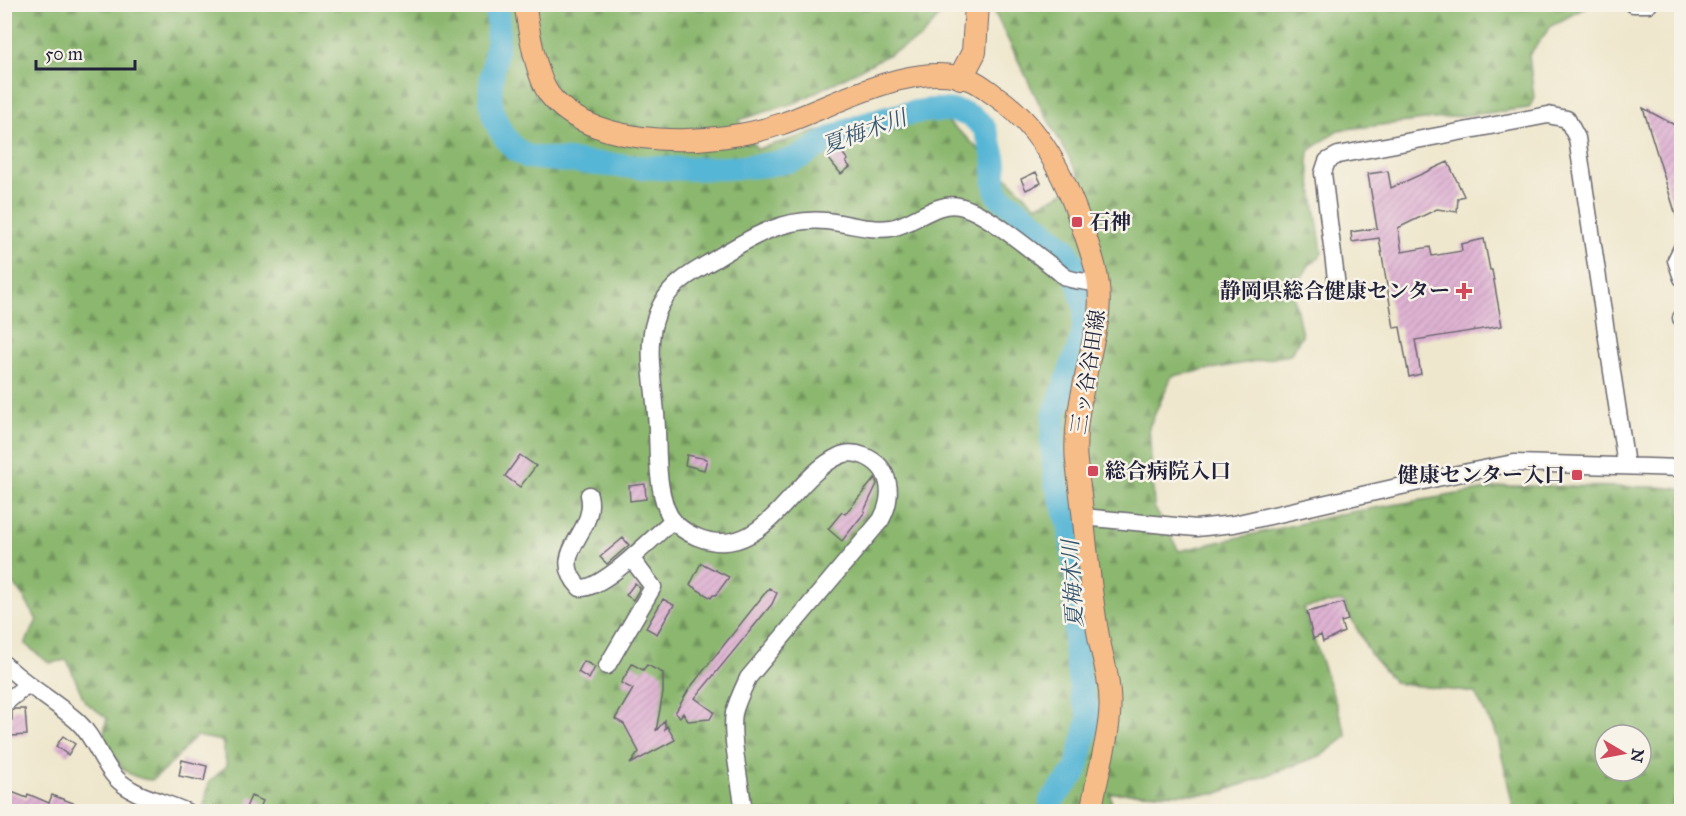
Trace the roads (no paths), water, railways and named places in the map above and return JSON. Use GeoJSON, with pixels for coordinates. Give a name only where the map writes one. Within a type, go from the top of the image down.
{"type":"FeatureCollection","features":[{"type":"Feature","properties":{"kind":"highway"},"geometry":{"type":"LineString","coordinates":[[962,77],[964,4]]}},
{"type":"Feature","properties":{"kind":"highway"},"geometry":{"type":"LineString","coordinates":[[962,77],[974,52],[977,4]]}},
{"type":"Feature","properties":{"kind":"main road","name":"三ッ谷谷田線"},"geometry":{"type":"LineString","coordinates":[[525,4],[531,44],[547,91],[560,105],[604,131],[636,137],[690,139],[736,135],[776,126],[819,111],[874,86],[924,75],[962,77],[975,81],[1024,119],[1048,150],[1072,196],[1090,249],[1100,311],[1076,431],[1076,459],[1089,574],[1110,705],[1091,812]]}},
{"type":"Feature","properties":{"kind":"street"},"geometry":{"type":"LineString","coordinates":[[1633,4],[1648,4]]}},
{"type":"Feature","properties":{"kind":"street"},"geometry":{"type":"LineString","coordinates":[[1337,287],[1323,173],[1327,161],[1338,155],[1548,115],[1567,120],[1577,138],[1626,465]]}},
{"type":"Feature","properties":{"kind":"street"},"geometry":{"type":"LineString","coordinates":[[744,812],[733,730],[739,696],[748,678],[881,520],[889,500],[888,480],[884,471],[869,458],[857,454],[846,454],[838,456],[820,468],[750,536],[728,542],[709,541],[694,535],[673,520],[667,511],[661,488],[651,360],[653,327],[661,304],[675,284],[758,233],[809,220],[838,222],[875,229],[894,228],[940,208],[957,205],[978,213],[1066,278],[1097,283]]}},
{"type":"Feature","properties":{"kind":"street"},"geometry":{"type":"LineString","coordinates":[[1682,248],[1676,260],[1682,278]]}},
{"type":"Feature","properties":{"kind":"street"},"geometry":{"type":"LineString","coordinates":[[1083,517],[1207,527],[1234,524],[1514,463],[1682,468]]}},
{"type":"Feature","properties":{"kind":"street"},"geometry":{"type":"LineString","coordinates":[[589,495],[591,509],[588,522],[573,544],[567,559],[575,584],[580,588],[587,588],[610,575],[673,520]]}},
{"type":"Feature","properties":{"kind":"street"},"geometry":{"type":"LineString","coordinates":[[606,666],[652,587],[631,558]]}},
{"type":"Feature","properties":{"kind":"street"},"geometry":{"type":"LineString","coordinates":[[4,664],[80,723],[116,778],[128,788],[187,812]]}},
{"type":"Feature","properties":{"kind":"street"},"geometry":{"type":"LineString","coordinates":[[4,704],[28,684]]}},
{"type":"Feature","properties":{"kind":"waterway","name":"夏梅木川"},"geometry":{"type":"LineString","coordinates":[[496,4],[498,28],[490,96],[492,110],[508,141],[518,151],[529,157],[651,168],[748,167],[794,159],[845,132],[899,115],[938,110],[954,111],[968,115],[983,126],[994,157],[995,184],[999,196],[1065,249],[1073,263],[1086,310],[1083,336],[1055,413],[1052,441],[1056,482],[1069,525],[1077,582],[1075,648],[1082,695],[1090,715],[1076,771],[1051,801],[1051,812]]}},
{"type":"Feature","properties":{"kind":"place","name":"石神"},"geometry":{"type":"Point","coordinates":[1077,222]}},
{"type":"Feature","properties":{"kind":"place","name":"静岡県総合健康センター"},"geometry":{"type":"Point","coordinates":[1464,291]}},
{"type":"Feature","properties":{"kind":"place","name":"総合病院入口"},"geometry":{"type":"Point","coordinates":[1093,471]}},
{"type":"Feature","properties":{"kind":"place","name":"健康センター入口"},"geometry":{"type":"Point","coordinates":[1577,475]}}]}
